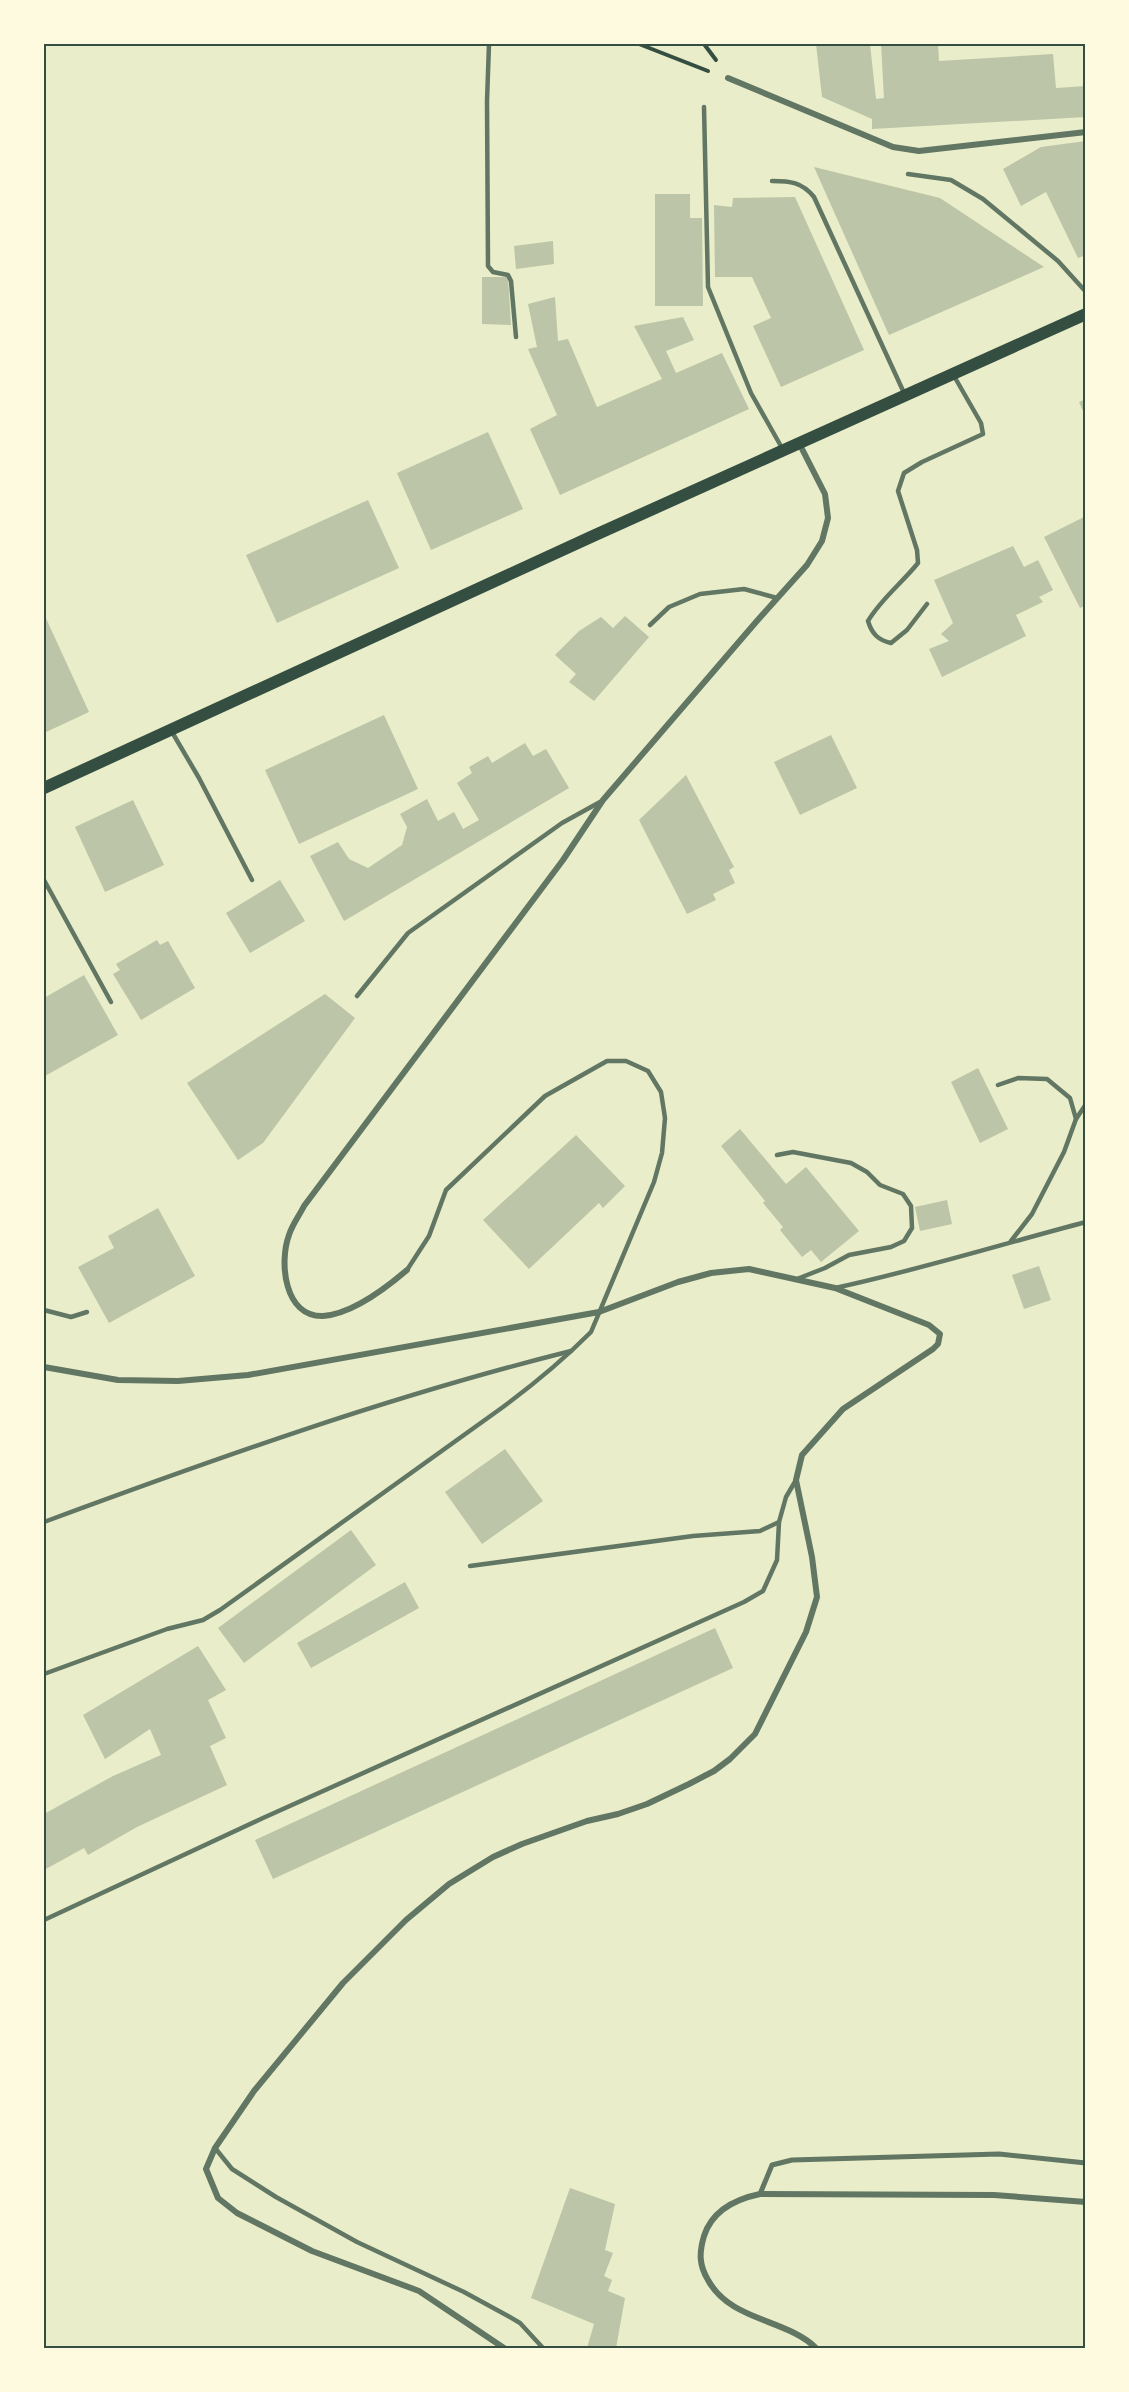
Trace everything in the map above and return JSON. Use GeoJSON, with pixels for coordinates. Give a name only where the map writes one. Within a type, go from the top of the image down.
{"type":"FeatureCollection","features":[{"type":"Feature","properties":{"kind":"main road"},"geometry":{"type":"LineString","coordinates":[[44,788],[1086,314]]}},
{"type":"Feature","properties":{"kind":"street"},"geometry":{"type":"LineString","coordinates":[[728,78],[893,147],[920,151],[1086,132]]}},
{"type":"Feature","properties":{"kind":"street"},"geometry":{"type":"LineString","coordinates":[[406,1270],[384,1290],[344,1310],[321,1316],[303,1310],[292,1299],[287,1285],[284,1262],[289,1235],[304,1206],[563,860],[603,800],[807,565],[822,541],[828,518],[825,494],[799,443]]}},
{"type":"Feature","properties":{"kind":"street"},"geometry":{"type":"LineString","coordinates":[[44,1367],[118,1380],[178,1381],[248,1375],[599,1312],[678,1282],[711,1273],[749,1269],[835,1288],[929,1325],[940,1334],[933,1348],[843,1408],[802,1455],[796,1480],[812,1557],[817,1598],[806,1632],[766,1716],[738,1752],[714,1771],[647,1804],[587,1821],[522,1844],[493,1857],[449,1884],[406,1920],[343,1983],[254,2091],[215,2148],[206,2169],[210,2182],[218,2198],[237,2213],[312,2251],[419,2291],[504,2349]]}},
{"type":"Feature","properties":{"kind":"street"},"geometry":{"type":"LineString","coordinates":[[760,2194],[772,2165],[792,2160],[999,2154],[1086,2163]]}},
{"type":"Feature","properties":{"kind":"street"},"geometry":{"type":"LineString","coordinates":[[816,2349],[788,2332],[739,2310],[714,2292],[701,2269],[700,2255],[708,2224],[724,2209],[741,2198],[760,2194],[993,2195],[1086,2202]]}},
{"type":"Feature","properties":{"kind":"lane"},"geometry":{"type":"LineString","coordinates":[[489,44],[488,266],[493,272],[508,275],[511,281],[516,338]]}},
{"type":"Feature","properties":{"kind":"lane"},"geometry":{"type":"LineString","coordinates":[[704,107],[708,286],[751,393],[784,450]]}},
{"type":"Feature","properties":{"kind":"lane"},"geometry":{"type":"LineString","coordinates":[[908,174],[951,180],[983,199],[1058,261],[1086,292]]}},
{"type":"Feature","properties":{"kind":"lane"},"geometry":{"type":"LineString","coordinates":[[772,181],[792,181],[807,187],[814,196],[905,395]]}},
{"type":"Feature","properties":{"kind":"lane"},"geometry":{"type":"LineString","coordinates":[[927,604],[907,630],[891,643],[881,641],[871,630],[868,621],[875,610],[906,579],[918,563],[917,550],[898,491],[904,473],[922,462],[983,434],[981,423],[953,374]]}},
{"type":"Feature","properties":{"kind":"lane"},"geometry":{"type":"LineString","coordinates":[[650,625],[669,606],[700,594],[744,590],[777,598]]}},
{"type":"Feature","properties":{"kind":"lane"},"geometry":{"type":"LineString","coordinates":[[170,730],[199,778],[252,880]]}},
{"type":"Feature","properties":{"kind":"lane"},"geometry":{"type":"LineString","coordinates":[[357,996],[408,933],[562,823],[603,800]]}},
{"type":"Feature","properties":{"kind":"lane"},"geometry":{"type":"LineString","coordinates":[[44,880],[111,1002]]}},
{"type":"Feature","properties":{"kind":"lane"},"geometry":{"type":"LineString","coordinates":[[44,1674],[167,1629],[203,1620],[220,1610],[547,1374],[573,1350],[591,1332],[654,1182],[662,1153],[665,1118],[661,1092],[648,1071],[626,1061],[607,1061],[545,1096],[446,1190],[429,1236],[406,1270]]}},
{"type":"Feature","properties":{"kind":"lane"},"geometry":{"type":"LineString","coordinates":[[998,1085],[1018,1078],[1047,1079],[1070,1098],[1076,1119]]}},
{"type":"Feature","properties":{"kind":"lane"},"geometry":{"type":"LineString","coordinates":[[1011,1241],[1032,1214],[1064,1152],[1076,1119],[1086,1104]]}},
{"type":"Feature","properties":{"kind":"lane"},"geometry":{"type":"LineString","coordinates":[[777,1155],[793,1152],[850,1162],[867,1172],[880,1185],[903,1194],[911,1206],[912,1228],[904,1241],[891,1247],[849,1256],[797,1279]]}},
{"type":"Feature","properties":{"kind":"lane"},"geometry":{"type":"LineString","coordinates":[[835,1288],[901,1274],[1011,1241],[1086,1222]]}},
{"type":"Feature","properties":{"kind":"lane"},"geometry":{"type":"LineString","coordinates":[[44,1310],[71,1317],[87,1312]]}},
{"type":"Feature","properties":{"kind":"lane"},"geometry":{"type":"LineString","coordinates":[[44,1522],[216,1459],[409,1395],[573,1350]]}},
{"type":"Feature","properties":{"kind":"lane"},"geometry":{"type":"LineString","coordinates":[[44,1920],[744,1602],[763,1591],[777,1560],[779,1522],[786,1497],[796,1480]]}},
{"type":"Feature","properties":{"kind":"lane"},"geometry":{"type":"LineString","coordinates":[[470,1566],[693,1536],[760,1531],[779,1522]]}},
{"type":"Feature","properties":{"kind":"lane"},"geometry":{"type":"LineString","coordinates":[[215,2148],[232,2169],[276,2197],[357,2242],[464,2292],[520,2323],[543,2349]]}},
{"type":"Feature","properties":{"kind":"path"},"geometry":{"type":"LineString","coordinates":[[639,44],[728,78]]}},
{"type":"Feature","properties":{"kind":"building"},"geometry":{"type":"Polygon","coordinates":[[[816,44],[870,44],[876,99],[884,98],[881,44],[938,44],[939,61],[1053,54],[1056,88],[1086,86],[1086,117],[872,129],[872,119],[822,97],[816,44]]]}},
{"type":"Feature","properties":{"kind":"building"},"geometry":{"type":"Polygon","coordinates":[[[1086,141],[1086,255],[1078,258],[1046,192],[1021,206],[1003,169],[1041,147],[1086,141]]]}},
{"type":"Feature","properties":{"kind":"building"},"geometry":{"type":"Polygon","coordinates":[[[814,167],[940,198],[1044,267],[889,335],[814,167]]]}},
{"type":"Feature","properties":{"kind":"building"},"geometry":{"type":"Polygon","coordinates":[[[655,194],[690,194],[690,218],[702,218],[703,306],[655,306],[655,194]]]}},
{"type":"Feature","properties":{"kind":"building"},"geometry":{"type":"Polygon","coordinates":[[[795,197],[864,350],[781,387],[753,326],[771,318],[752,277],[715,277],[714,205],[732,207],[733,198],[795,197]]]}},
{"type":"Feature","properties":{"kind":"building"},"geometry":{"type":"Polygon","coordinates":[[[553,241],[554,264],[516,269],[514,246],[553,241]]]}},
{"type":"Feature","properties":{"kind":"building"},"geometry":{"type":"Polygon","coordinates":[[[482,277],[508,277],[511,325],[482,324],[482,277]]]}},
{"type":"Feature","properties":{"kind":"building"},"geometry":{"type":"Polygon","coordinates":[[[555,297],[558,341],[568,339],[597,407],[662,379],[634,326],[683,317],[694,340],[666,351],[676,373],[722,353],[749,409],[560,495],[530,429],[557,415],[528,349],[537,347],[528,304],[555,297]]]}},
{"type":"Feature","properties":{"kind":"building"},"geometry":{"type":"Polygon","coordinates":[[[1086,399],[1086,418],[1079,402],[1086,399]]]}},
{"type":"Feature","properties":{"kind":"building"},"geometry":{"type":"Polygon","coordinates":[[[488,432],[523,509],[431,550],[397,473],[488,432]]]}},
{"type":"Feature","properties":{"kind":"building"},"geometry":{"type":"Polygon","coordinates":[[[368,500],[399,568],[277,623],[246,555],[368,500]]]}},
{"type":"Feature","properties":{"kind":"building"},"geometry":{"type":"Polygon","coordinates":[[[1086,516],[1086,605],[1080,608],[1044,537],[1086,516]]]}},
{"type":"Feature","properties":{"kind":"building"},"geometry":{"type":"Polygon","coordinates":[[[1013,546],[1024,567],[1038,560],[1053,590],[1039,597],[1043,602],[1016,615],[1026,636],[942,677],[929,649],[949,641],[941,634],[953,623],[934,580],[1013,546]]]}},
{"type":"Feature","properties":{"kind":"building"},"geometry":{"type":"Polygon","coordinates":[[[44,614],[89,712],[44,733],[44,614]]]}},
{"type":"Feature","properties":{"kind":"building"},"geometry":{"type":"Polygon","coordinates":[[[625,616],[649,637],[594,701],[569,682],[576,674],[555,655],[579,631],[601,617],[613,628],[625,616]]]}},
{"type":"Feature","properties":{"kind":"building"},"geometry":{"type":"Polygon","coordinates":[[[384,715],[418,789],[299,844],[265,770],[384,715]]]}},
{"type":"Feature","properties":{"kind":"building"},"geometry":{"type":"Polygon","coordinates":[[[831,735],[857,788],[800,815],[774,762],[831,735]]]}},
{"type":"Feature","properties":{"kind":"building"},"geometry":{"type":"Polygon","coordinates":[[[525,743],[533,756],[546,749],[569,788],[344,921],[310,856],[338,842],[349,859],[368,868],[402,845],[407,827],[400,814],[427,799],[438,821],[454,812],[463,829],[479,820],[457,783],[472,773],[469,767],[488,756],[492,763],[525,743]]]}},
{"type":"Feature","properties":{"kind":"building"},"geometry":{"type":"Polygon","coordinates":[[[686,775],[734,867],[729,870],[735,883],[713,894],[716,900],[687,914],[639,820],[686,775]]]}},
{"type":"Feature","properties":{"kind":"building"},"geometry":{"type":"Polygon","coordinates":[[[133,800],[164,865],[105,892],[75,827],[133,800]]]}},
{"type":"Feature","properties":{"kind":"building"},"geometry":{"type":"Polygon","coordinates":[[[280,880],[305,921],[250,953],[226,913],[280,880]]]}},
{"type":"Feature","properties":{"kind":"building"},"geometry":{"type":"Polygon","coordinates":[[[157,940],[160,945],[168,941],[195,988],[141,1020],[113,974],[120,970],[116,964],[157,940]]]}},
{"type":"Feature","properties":{"kind":"building"},"geometry":{"type":"Polygon","coordinates":[[[84,975],[118,1035],[45,1076],[44,998],[84,975]]]}},
{"type":"Feature","properties":{"kind":"building"},"geometry":{"type":"Polygon","coordinates":[[[325,994],[355,1018],[263,1143],[238,1160],[187,1083],[325,994]]]}},
{"type":"Feature","properties":{"kind":"building"},"geometry":{"type":"Polygon","coordinates":[[[978,1068],[1008,1129],[980,1143],[951,1082],[978,1068]]]}},
{"type":"Feature","properties":{"kind":"building"},"geometry":{"type":"Polygon","coordinates":[[[740,1129],[786,1184],[806,1167],[859,1231],[821,1262],[811,1250],[802,1257],[780,1230],[783,1227],[763,1203],[765,1201],[721,1146],[740,1129]]]}},
{"type":"Feature","properties":{"kind":"building"},"geometry":{"type":"Polygon","coordinates":[[[576,1135],[625,1186],[603,1208],[599,1203],[529,1269],[483,1220],[576,1135]]]}},
{"type":"Feature","properties":{"kind":"building"},"geometry":{"type":"Polygon","coordinates":[[[947,1200],[952,1224],[920,1231],[915,1207],[947,1200]]]}},
{"type":"Feature","properties":{"kind":"building"},"geometry":{"type":"Polygon","coordinates":[[[158,1208],[195,1276],[109,1323],[78,1267],[114,1248],[108,1236],[158,1208]]]}},
{"type":"Feature","properties":{"kind":"building"},"geometry":{"type":"Polygon","coordinates":[[[1039,1266],[1051,1300],[1024,1309],[1012,1275],[1039,1266]]]}},
{"type":"Feature","properties":{"kind":"building"},"geometry":{"type":"Polygon","coordinates":[[[505,1449],[543,1501],[482,1544],[445,1492],[505,1449]]]}},
{"type":"Feature","properties":{"kind":"building"},"geometry":{"type":"Polygon","coordinates":[[[351,1530],[376,1565],[244,1663],[218,1628],[351,1530]]]}},
{"type":"Feature","properties":{"kind":"building"},"geometry":{"type":"Polygon","coordinates":[[[405,1582],[419,1608],[311,1668],[297,1643],[405,1582]]]}},
{"type":"Feature","properties":{"kind":"building"},"geometry":{"type":"Polygon","coordinates":[[[715,1628],[733,1668],[273,1879],[255,1840],[715,1628]]]}},
{"type":"Feature","properties":{"kind":"building"},"geometry":{"type":"Polygon","coordinates":[[[198,1646],[226,1690],[208,1700],[226,1738],[210,1746],[227,1785],[137,1827],[88,1855],[84,1848],[44,1870],[44,1814],[113,1776],[161,1755],[150,1729],[105,1759],[83,1715],[198,1646]]]}},
{"type":"Feature","properties":{"kind":"building"},"geometry":{"type":"Polygon","coordinates":[[[570,2188],[615,2204],[605,2250],[613,2253],[604,2276],[612,2280],[608,2291],[625,2298],[616,2348],[587,2348],[594,2324],[531,2298],[570,2188]]]}}]}
